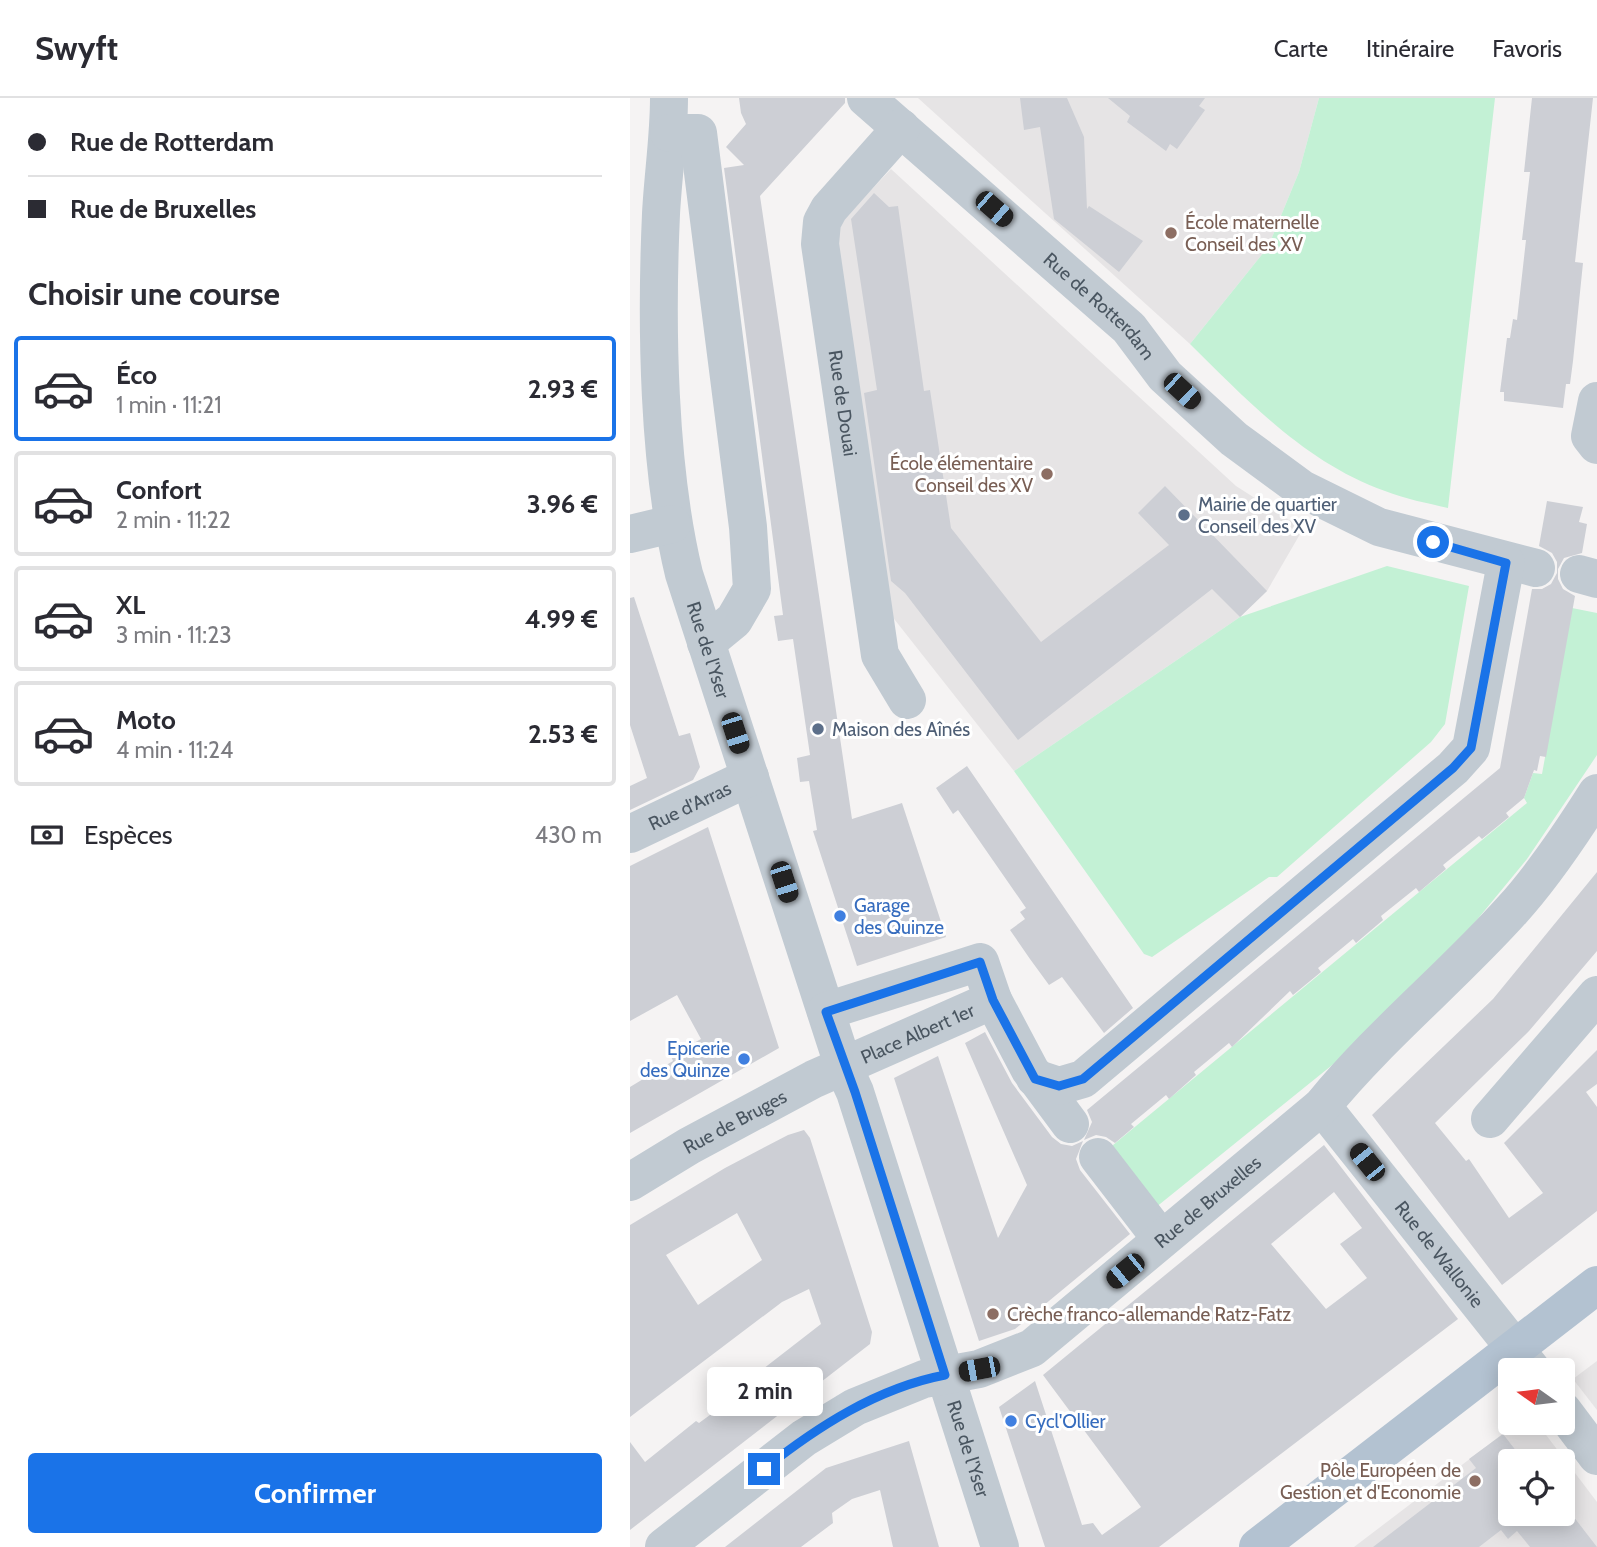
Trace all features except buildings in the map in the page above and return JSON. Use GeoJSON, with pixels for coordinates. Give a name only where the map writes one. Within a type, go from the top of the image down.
{"type":"FeatureCollection","features":[{"type":"Feature","properties":{"kind":"main road"},"geometry":{"type":"LineString","coordinates":[[1526,1358],[1597,1285]]}},
{"type":"Feature","properties":{"kind":"main road"},"geometry":{"type":"LineString","coordinates":[[1258,1547],[1498,1378]]}},
{"type":"Feature","properties":{"kind":"street","name":"Rue de Rotterdam"},"geometry":{"type":"LineString","coordinates":[[866,98],[1129,328],[1165,376],[1234,439],[1302,489],[1379,527],[1521,565],[1471,748],[1453,768],[1083,1079],[1059,1086],[1035,1079]]}},
{"type":"Feature","properties":{"kind":"street","name":"Rue de l'Yser"},"geometry":{"type":"LineString","coordinates":[[673,110],[661,213],[660,289],[663,402],[672,524],[684,574],[706,643],[844,1068],[855,1092],[1000,1547]]}},
{"type":"Feature","properties":{"kind":"street"},"geometry":{"type":"LineString","coordinates":[[673,110],[698,133],[748,527],[752,589],[734,620],[706,643]]}},
{"type":"Feature","properties":{"kind":"street","name":"Rue de Douai"},"geometry":{"type":"LineString","coordinates":[[901,128],[829,209],[820,233],[880,655],[907,699]]}},
{"type":"Feature","properties":{"kind":"street"},"geometry":{"type":"LineString","coordinates":[[1597,401],[1590,436],[1597,445]]}},
{"type":"Feature","properties":{"kind":"street"},"geometry":{"type":"LineString","coordinates":[[630,534],[672,524]]}},
{"type":"Feature","properties":{"kind":"street","name":"Rue d'Arras"},"geometry":{"type":"LineString","coordinates":[[630,834],[750,777]]}},
{"type":"Feature","properties":{"kind":"street","name":"Rue de Bruxelles"},"geometry":{"type":"LineString","coordinates":[[664,1547],[804,1438],[855,1407],[914,1383],[979,1369],[1032,1348],[1322,1106],[1357,1064],[1514,909],[1597,793]]}},
{"type":"Feature","properties":{"kind":"street","name":"Place Albert 1er"},"geometry":{"type":"LineString","coordinates":[[826,1012],[980,962],[993,1000],[1035,1079],[1070,1124]]}},
{"type":"Feature","properties":{"kind":"street"},"geometry":{"type":"LineString","coordinates":[[1490,1119],[1597,995]]}},
{"type":"Feature","properties":{"kind":"street","name":"Place Albert 1er"},"geometry":{"type":"LineString","coordinates":[[844,1068],[993,1000]]}},
{"type":"Feature","properties":{"kind":"street","name":"Rue de Bruges"},"geometry":{"type":"LineString","coordinates":[[630,1182],[689,1146],[814,1079],[844,1068]]}},
{"type":"Feature","properties":{"kind":"street","name":"Rue de Wallonie"},"geometry":{"type":"LineString","coordinates":[[1322,1106],[1522,1358]]}},
{"type":"Feature","properties":{"kind":"street"},"geometry":{"type":"LineString","coordinates":[[1098,1157],[1155,1231]]}},
{"type":"Feature","properties":{"kind":"street"},"geometry":{"type":"LineString","coordinates":[[1575,1427],[1597,1456]]}},
{"type":"Feature","properties":{"kind":"shaded area","name":"École maternelle Conseil des XV"},"geometry":{"type":"Polygon","coordinates":[[[918,98],[1319,98],[1299,172],[1268,247],[1190,344],[918,98]]]}},
{"type":"Feature","properties":{"kind":"shaded area","name":"École élémentaire Conseil des XV"},"geometry":{"type":"Polygon","coordinates":[[[891,169],[1236,486],[1303,529],[1267,591],[1240,617],[1014,771],[891,615],[835,239],[839,224],[891,169]]]}},
{"type":"Feature","properties":{"kind":"shaded area"},"geometry":{"type":"Polygon","coordinates":[[[1597,1361],[1597,1410],[1575,1382],[1575,1378],[1597,1361]]]}},
{"type":"Feature","properties":{"kind":"shaded area","name":"Pôle Européen de Gestion et d'Economie"},"geometry":{"type":"Polygon","coordinates":[[[1501,1435],[1546,1435],[1557,1449],[1498,1449],[1498,1526],[1575,1526],[1575,1473],[1597,1502],[1597,1547],[1354,1547],[1501,1435]]]}},
{"type":"Feature","properties":{"kind":"green space"},"geometry":{"type":"Polygon","coordinates":[[[1319,98],[1495,98],[1448,508],[1393,494],[1356,479],[1330,464],[1280,429],[1190,344],[1268,247],[1299,172],[1319,98]]]}},
{"type":"Feature","properties":{"kind":"green space"},"geometry":{"type":"Polygon","coordinates":[[[1387,566],[1469,586],[1445,724],[1431,742],[1277,877],[1269,877],[1152,957],[1144,954],[1014,771],[1240,617],[1387,566]]]}},
{"type":"Feature","properties":{"kind":"green space"},"geometry":{"type":"Polygon","coordinates":[[[1572,608],[1597,613],[1597,755],[1527,859],[1462,938],[1357,1045],[1155,1208],[1107,1150],[1527,803],[1524,798],[1533,773],[1542,774],[1572,608]]]}},
{"type":"Feature","properties":{"kind":"place","name":"École maternelle Conseil des XV"},"geometry":{"type":"Point","coordinates":[1171,233]}},
{"type":"Feature","properties":{"kind":"place","name":"École élémentaire Conseil des XV"},"geometry":{"type":"Point","coordinates":[1047,474]}},
{"type":"Feature","properties":{"kind":"place","name":"Mairie de quartier Conseil des XV"},"geometry":{"type":"Point","coordinates":[1184,515]}},
{"type":"Feature","properties":{"kind":"place","name":"Maison des Aînés"},"geometry":{"type":"Point","coordinates":[818,729]}},
{"type":"Feature","properties":{"kind":"place","name":"Garage des Quinze"},"geometry":{"type":"Point","coordinates":[840,916]}},
{"type":"Feature","properties":{"kind":"place","name":"Epicerie des Quinze"},"geometry":{"type":"Point","coordinates":[744,1059]}},
{"type":"Feature","properties":{"kind":"place","name":"Crèche franco-allemande Ratz-Fatz"},"geometry":{"type":"Point","coordinates":[993,1314]}},
{"type":"Feature","properties":{"kind":"place","name":"Cycl'Ollier"},"geometry":{"type":"Point","coordinates":[1011,1421]}},
{"type":"Feature","properties":{"kind":"place","name":"Pôle Européen de Gestion et d'Economie"},"geometry":{"type":"Point","coordinates":[1475,1481]}},
{"type":"Feature","properties":{"kind":"route"},"geometry":{"type":"LineString","coordinates":[[764,1469],[804,1438],[855,1407],[924,1379],[945,1375],[855,1092],[844,1068],[826,1012],[980,962],[993,1000],[1035,1079],[1059,1086],[1083,1079],[1453,768],[1471,748],[1506,563],[1433,542]]}}]}
